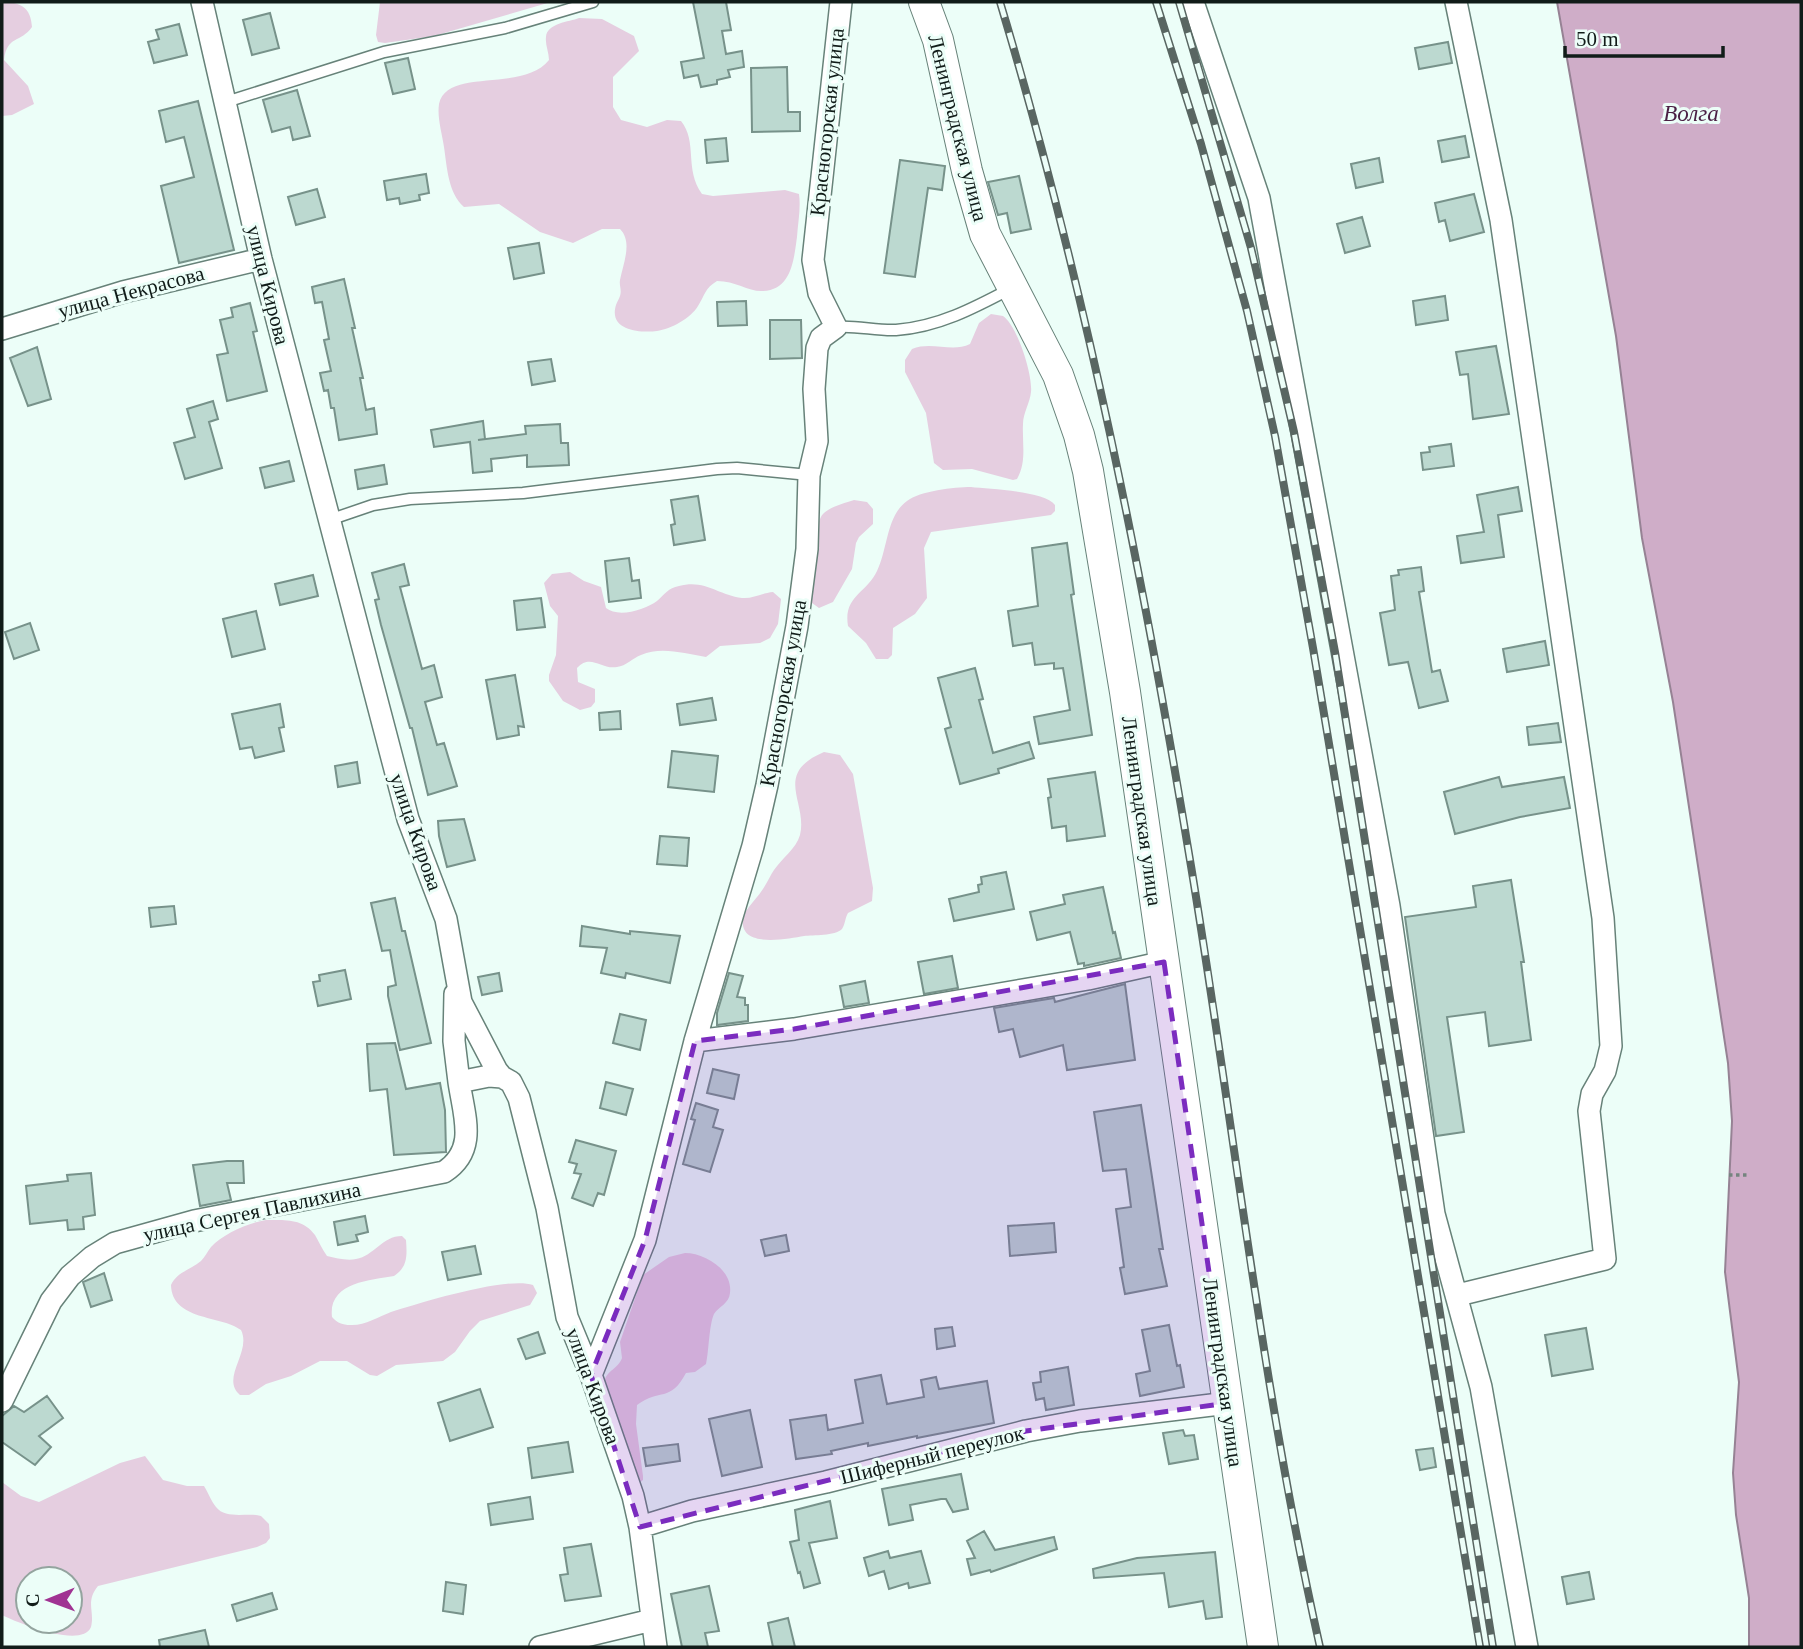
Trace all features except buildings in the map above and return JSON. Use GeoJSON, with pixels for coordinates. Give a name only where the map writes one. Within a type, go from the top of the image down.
{"type":"FeatureCollection","features":[{"type":"Feature","properties":{"kind":"main road","name":"Ленинградская улица"},"geometry":{"type":"LineString","coordinates":[[924,2],[938,40],[975,205],[985,234],[1058,375],[1079,435],[1088,471],[1118,647],[1263,1647]]}},
{"type":"Feature","properties":{"kind":"street","name":"улица Кирова"},"geometry":{"type":"LineString","coordinates":[[202,2],[261,259],[408,819],[446,919],[456,978],[466,1013],[502,1077],[511,1082],[522,1106],[545,1199],[568,1317],[633,1496],[640,1527],[656,1647]]}},
{"type":"Feature","properties":{"kind":"street","name":"Красногорская улица"},"geometry":{"type":"LineString","coordinates":[[591,1375],[645,1240],[695,1041],[753,846],[767,785],[807,549],[809,475],[817,441],[814,389],[817,348],[821,338],[836,327],[819,293],[813,260],[841,2]]}},
{"type":"Feature","properties":{"kind":"street"},"geometry":{"type":"LineString","coordinates":[[1193,2],[1259,198],[1389,906],[1434,1214],[1481,1387],[1532,1645]]}},
{"type":"Feature","properties":{"kind":"street"},"geometry":{"type":"LineString","coordinates":[[1456,2],[1503,233],[1603,918],[1611,1046],[1605,1071],[1592,1094],[1589,1111],[1605,1259],[1458,1295]]}},
{"type":"Feature","properties":{"kind":"street","name":"улица Некрасова"},"geometry":{"type":"LineString","coordinates":[[2,329],[123,292],[261,259]]}},
{"type":"Feature","properties":{"kind":"street"},"geometry":{"type":"LineString","coordinates":[[695,1041],[794,1030],[1088,979],[1164,961]]}},
{"type":"Feature","properties":{"kind":"street","name":"улица Сергея Павлихина"},"geometry":{"type":"LineString","coordinates":[[2,1401],[51,1301],[70,1276],[115,1242],[194,1221],[444,1172],[455,1165],[463,1155],[466,1143],[454,1041],[456,978]]}},
{"type":"Feature","properties":{"kind":"street"},"geometry":{"type":"LineString","coordinates":[[459,1082],[489,1076],[502,1077]]}},
{"type":"Feature","properties":{"kind":"street","name":"Шиферный переулок"},"geometry":{"type":"LineString","coordinates":[[640,1527],[692,1510],[826,1482],[1026,1431],[1080,1421],[1228,1403]]}},
{"type":"Feature","properties":{"kind":"street"},"geometry":{"type":"LineString","coordinates":[[540,1647],[652,1620]]}},
{"type":"Feature","properties":{"kind":"lane"},"geometry":{"type":"LineString","coordinates":[[226,102],[384,52],[505,28],[593,2]]}},
{"type":"Feature","properties":{"kind":"lane"},"geometry":{"type":"LineString","coordinates":[[836,327],[880,330],[913,328],[961,314],[1012,288]]}},
{"type":"Feature","properties":{"kind":"lane"},"geometry":{"type":"LineString","coordinates":[[329,520],[373,505],[410,499],[523,493],[717,469],[737,468],[809,475]]}},
{"type":"Feature","properties":{"kind":"path"},"geometry":{"type":"LineString","coordinates":[[1729,1175],[1748,1175]]}},
{"type":"Feature","properties":{"kind":"highlighted area"},"geometry":{"type":"Polygon","coordinates":[[[1164,962],[1228,1403],[1026,1431],[640,1527],[591,1375],[645,1240],[695,1041],[794,1029],[1164,962]]]}},
{"type":"Feature","properties":{"kind":"shaded area"},"geometry":{"type":"Polygon","coordinates":[[[2,2],[23,7],[31,20],[32,27],[11,43],[4,60],[28,86],[34,104],[12,115],[2,116],[2,2]]]}},
{"type":"Feature","properties":{"kind":"shaded area"},"geometry":{"type":"Polygon","coordinates":[[[380,2],[551,2],[434,36],[385,43],[378,42],[376,35],[380,2]]]}},
{"type":"Feature","properties":{"kind":"shaded area"},"geometry":{"type":"Polygon","coordinates":[[[579,18],[602,19],[634,36],[639,51],[613,77],[613,107],[621,120],[647,127],[667,120],[681,121],[689,138],[694,175],[702,194],[713,196],[785,190],[799,194],[794,254],[790,272],[780,285],[758,291],[717,281],[708,289],[691,315],[680,322],[657,331],[635,331],[621,325],[615,314],[621,294],[620,280],[627,247],[620,229],[602,229],[573,243],[540,232],[499,204],[464,207],[459,201],[449,179],[439,120],[439,104],[445,93],[456,86],[522,76],[537,70],[549,60],[547,32],[559,24],[579,18]]]}},
{"type":"Feature","properties":{"kind":"shaded area"},"geometry":{"type":"Polygon","coordinates":[[[991,314],[1003,316],[1014,329],[1023,351],[1031,384],[1023,420],[1022,466],[1017,479],[1013,480],[972,469],[943,470],[934,463],[926,413],[905,372],[905,360],[912,349],[970,344],[979,323],[991,314]]]}},
{"type":"Feature","properties":{"kind":"shaded area"},"geometry":{"type":"Polygon","coordinates":[[[971,487],[1016,491],[1040,497],[1055,505],[1055,511],[1051,515],[931,532],[924,548],[927,598],[915,614],[893,628],[892,655],[888,659],[876,659],[866,643],[848,626],[847,616],[852,601],[877,571],[895,515],[907,501],[928,492],[971,487]]]}},
{"type":"Feature","properties":{"kind":"shaded area"},"geometry":{"type":"Polygon","coordinates":[[[854,500],[867,502],[873,509],[873,524],[859,537],[852,569],[833,602],[819,608],[812,603],[811,585],[814,543],[820,520],[829,509],[854,500]]]}},
{"type":"Feature","properties":{"kind":"shaded area"},"geometry":{"type":"Polygon","coordinates":[[[570,572],[601,587],[606,608],[624,613],[646,607],[672,588],[688,584],[742,598],[773,592],[781,599],[778,624],[770,638],[760,643],[720,646],[706,657],[657,651],[641,655],[617,667],[592,662],[582,664],[577,668],[578,682],[595,689],[595,702],[591,707],[580,710],[563,701],[549,681],[556,655],[558,616],[550,606],[544,583],[552,574],[570,572]]]}},
{"type":"Feature","properties":{"kind":"shaded area"},"geometry":{"type":"Polygon","coordinates":[[[824,752],[840,755],[853,774],[873,888],[872,901],[848,913],[842,929],[834,933],[774,940],[754,938],[747,933],[743,925],[744,914],[798,840],[801,823],[796,779],[799,770],[808,761],[824,752]]]}},
{"type":"Feature","properties":{"kind":"shaded area"},"geometry":{"type":"Polygon","coordinates":[[[266,1220],[293,1221],[305,1225],[315,1235],[327,1256],[342,1259],[362,1257],[395,1237],[402,1236],[406,1240],[406,1260],[399,1272],[394,1276],[352,1285],[336,1297],[332,1306],[332,1317],[343,1324],[360,1324],[404,1308],[484,1287],[521,1283],[533,1285],[537,1293],[530,1305],[480,1321],[455,1352],[443,1361],[396,1365],[377,1376],[370,1375],[347,1361],[320,1361],[291,1376],[266,1384],[249,1395],[240,1395],[233,1381],[243,1347],[241,1330],[188,1311],[173,1297],[171,1285],[180,1274],[201,1261],[222,1238],[244,1226],[266,1220]]]}},
{"type":"Feature","properties":{"kind":"shaded area"},"geometry":{"type":"Polygon","coordinates":[[[685,1253],[701,1256],[716,1264],[727,1277],[730,1293],[728,1300],[712,1319],[706,1364],[695,1372],[686,1373],[670,1392],[637,1405],[636,1424],[643,1476],[643,1480],[638,1484],[604,1382],[622,1358],[620,1342],[643,1275],[669,1257],[685,1253]]]}},
{"type":"Feature","properties":{"kind":"shaded area"},"geometry":{"type":"Polygon","coordinates":[[[145,1456],[163,1480],[187,1486],[204,1486],[220,1511],[231,1515],[261,1516],[269,1524],[270,1538],[257,1547],[98,1586],[91,1602],[91,1627],[84,1633],[84,1565],[14,1565],[14,1620],[2,1615],[2,1482],[21,1496],[39,1502],[120,1463],[145,1456]]]}},
{"type":"Feature","properties":{"kind":"water","name":"Волга"},"geometry":{"type":"Polygon","coordinates":[[[1557,2],[1801,2],[1801,1647],[1749,1647],[1749,1598],[1736,1515],[1733,1473],[1739,1382],[1725,1272],[1732,1121],[1728,1063],[1673,702],[1642,538],[1616,336],[1557,2]]]}},
{"type":"Feature","properties":{"kind":"railway"},"geometry":{"type":"LineString","coordinates":[[1000,2],[1059,215],[1132,539],[1207,964],[1281,1453],[1320,1647]]}},
{"type":"Feature","properties":{"kind":"railway"},"geometry":{"type":"LineString","coordinates":[[1156,2],[1201,144],[1247,311],[1275,436],[1480,1647]]}},
{"type":"Feature","properties":{"kind":"railway"},"geometry":{"type":"LineString","coordinates":[[1179,2],[1251,248],[1294,432],[1335,652],[1493,1647]]}}]}
